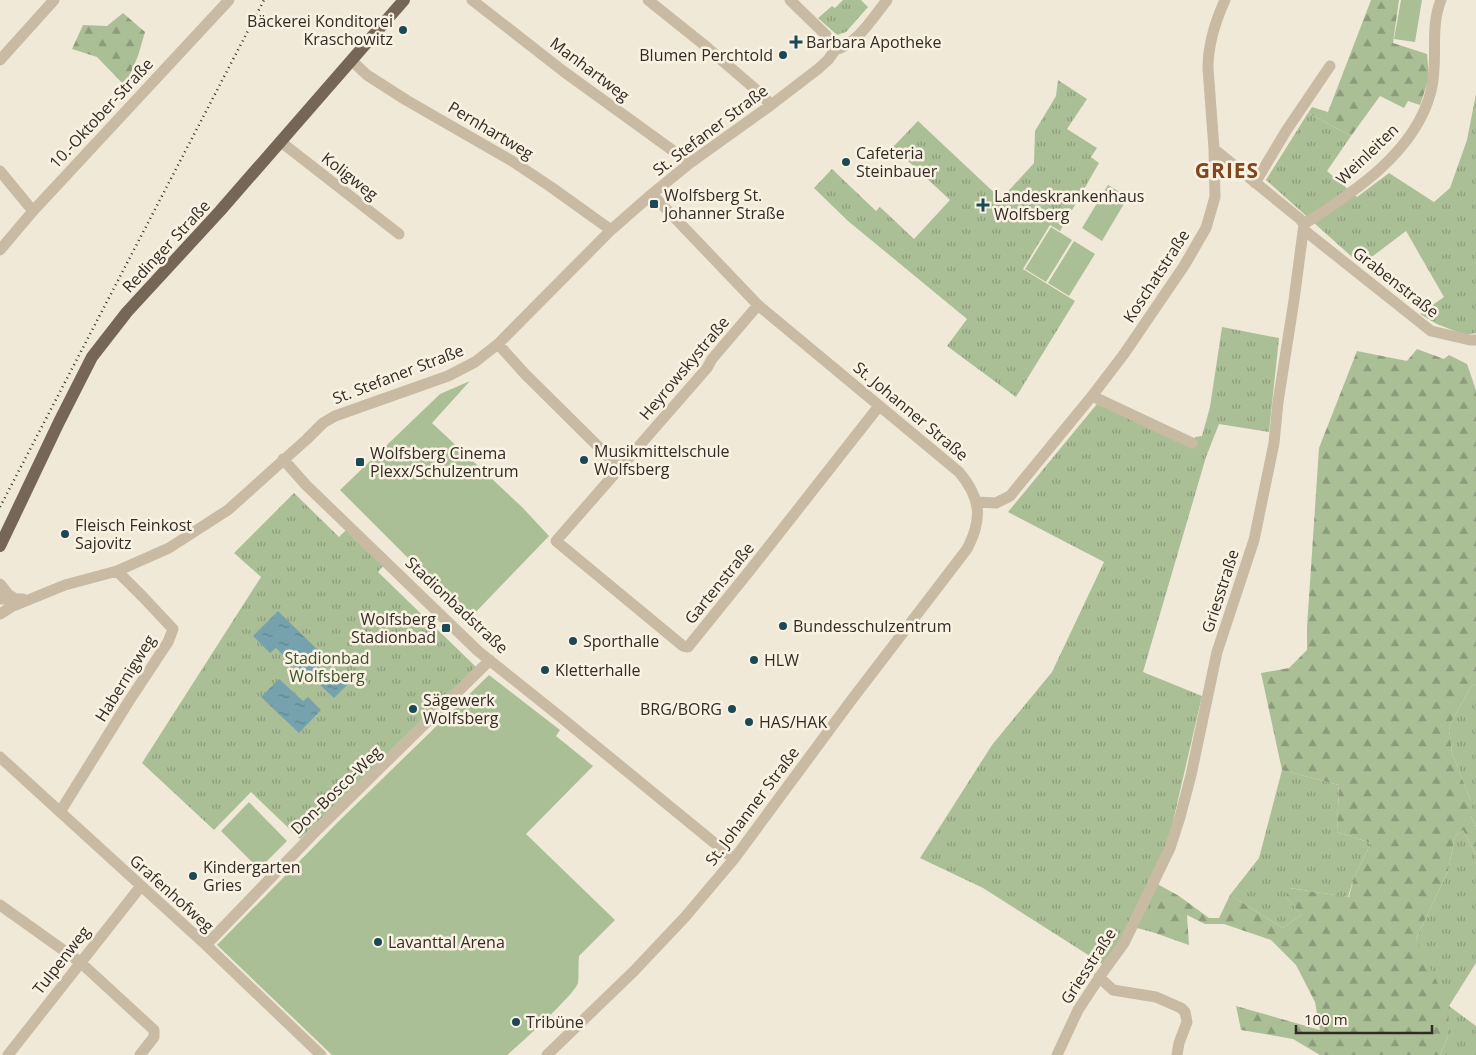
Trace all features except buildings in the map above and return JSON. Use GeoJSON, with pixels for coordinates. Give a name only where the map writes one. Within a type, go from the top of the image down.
{"type":"FeatureCollection","features":[{"type":"Feature","properties":{"kind":"main road","name":"Redinger Straße"},"geometry":{"type":"LineString","coordinates":[[0,546],[92,357],[127,312],[220,212],[404,0]]}},
{"type":"Feature","properties":{"kind":"street"},"geometry":{"type":"LineString","coordinates":[[0,60],[54,0]]}},
{"type":"Feature","properties":{"kind":"street","name":"10.-Oktober-Straße"},"geometry":{"type":"LineString","coordinates":[[0,250],[33,211],[229,0]]}},
{"type":"Feature","properties":{"kind":"street","name":"Manhartweg"},"geometry":{"type":"LineString","coordinates":[[472,0],[563,71],[690,163]]}},
{"type":"Feature","properties":{"kind":"street"},"geometry":{"type":"LineString","coordinates":[[648,0],[762,94],[771,105]]}},
{"type":"Feature","properties":{"kind":"street"},"geometry":{"type":"LineString","coordinates":[[790,0],[826,35],[835,50]]}},
{"type":"Feature","properties":{"kind":"street","name":"St. Stefaner Straße"},"geometry":{"type":"LineString","coordinates":[[0,613],[65,586],[117,571],[169,548],[228,510],[323,423],[335,416],[460,370],[475,362],[498,344],[611,230],[690,163],[771,105],[828,60],[835,50],[845,47],[860,34],[887,0]]}},
{"type":"Feature","properties":{"kind":"street","name":"Koschatstraße"},"geometry":{"type":"LineString","coordinates":[[977,502],[996,503],[1010,496],[1124,354],[1184,266],[1206,228],[1215,197],[1208,55],[1217,19],[1225,0]]}},
{"type":"Feature","properties":{"kind":"street","name":"Weinleiten"},"geometry":{"type":"LineString","coordinates":[[1304,227],[1368,179],[1404,144],[1418,124],[1431,92],[1434,69],[1434,34],[1441,0]]}},
{"type":"Feature","properties":{"kind":"street","name":"Pernhartweg"},"geometry":{"type":"LineString","coordinates":[[352,61],[367,75],[406,100],[512,160],[611,230]]}},
{"type":"Feature","properties":{"kind":"street"},"geometry":{"type":"LineString","coordinates":[[1255,183],[1286,131],[1330,66]]}},
{"type":"Feature","properties":{"kind":"street","name":"Koligweg"},"geometry":{"type":"LineString","coordinates":[[280,142],[399,234]]}},
{"type":"Feature","properties":{"kind":"street"},"geometry":{"type":"LineString","coordinates":[[1214,149],[1300,219],[1304,227]]}},
{"type":"Feature","properties":{"kind":"street"},"geometry":{"type":"LineString","coordinates":[[0,171],[33,211]]}},
{"type":"Feature","properties":{"kind":"street","name":"St. Johanner Straße"},"geometry":{"type":"LineString","coordinates":[[548,1055],[634,971],[678,924],[734,859],[850,702],[967,549],[977,525],[977,502],[972,490],[959,472],[758,306],[652,194]]}},
{"type":"Feature","properties":{"kind":"street","name":"Grabenstraße"},"geometry":{"type":"LineString","coordinates":[[1304,227],[1431,331],[1476,340]]}},
{"type":"Feature","properties":{"kind":"street","name":"Griesstraße"},"geometry":{"type":"LineString","coordinates":[[1057,1055],[1078,1010],[1124,943],[1170,848],[1180,817],[1191,775],[1217,652],[1254,540],[1274,443],[1278,402],[1304,227]]}},
{"type":"Feature","properties":{"kind":"street","name":"Heyrowskystraße"},"geometry":{"type":"LineString","coordinates":[[556,541],[707,368],[712,358],[758,306]]}},
{"type":"Feature","properties":{"kind":"street"},"geometry":{"type":"LineString","coordinates":[[498,344],[525,374],[620,468]]}},
{"type":"Feature","properties":{"kind":"street"},"geometry":{"type":"LineString","coordinates":[[1092,396],[1192,442]]}},
{"type":"Feature","properties":{"kind":"street","name":"Gartenstraße"},"geometry":{"type":"LineString","coordinates":[[556,541],[683,646],[688,647],[879,406]]}},
{"type":"Feature","properties":{"kind":"street","name":"Stadionbadstraße"},"geometry":{"type":"LineString","coordinates":[[283,460],[306,485],[478,651],[734,859]]}},
{"type":"Feature","properties":{"kind":"street","name":"Habernigweg"},"geometry":{"type":"LineString","coordinates":[[60,812],[163,649],[173,629],[117,571]]}},
{"type":"Feature","properties":{"kind":"street"},"geometry":{"type":"LineString","coordinates":[[0,584],[8,594],[17,600]]}},
{"type":"Feature","properties":{"kind":"street","name":"St. Stefaner Straße"},"geometry":{"type":"LineString","coordinates":[[0,599],[32,599]]}},
{"type":"Feature","properties":{"kind":"street","name":"Don-Bosco-Weg"},"geometry":{"type":"LineString","coordinates":[[206,945],[318,829],[490,660]]}},
{"type":"Feature","properties":{"kind":"street","name":"Grafenhofweg"},"geometry":{"type":"LineString","coordinates":[[0,756],[206,945],[321,1055]]}},
{"type":"Feature","properties":{"kind":"street","name":"Tulpenweg"},"geometry":{"type":"LineString","coordinates":[[8,1055],[141,886]]}},
{"type":"Feature","properties":{"kind":"street"},"geometry":{"type":"LineString","coordinates":[[0,905],[80,962],[154,1030],[154,1037],[140,1055]]}},
{"type":"Feature","properties":{"kind":"street"},"geometry":{"type":"LineString","coordinates":[[1099,977],[1113,990],[1156,997],[1181,1008],[1187,1017],[1177,1055]]}},
{"type":"Feature","properties":{"kind":"green space"},"geometry":{"type":"Polygon","coordinates":[[[843,0],[861,0],[868,7],[846,32],[837,35],[818,18],[832,6],[835,8],[843,0]]]}},
{"type":"Feature","properties":{"kind":"green space"},"geometry":{"type":"Polygon","coordinates":[[[1371,0],[1399,0],[1393,43],[1427,54],[1429,78],[1420,105],[1408,101],[1404,108],[1380,96],[1351,136],[1308,113],[1312,107],[1328,112],[1371,0]]]}},
{"type":"Feature","properties":{"kind":"green space"},"geometry":{"type":"Polygon","coordinates":[[[1401,0],[1422,0],[1415,42],[1394,39],[1401,0]]]}},
{"type":"Feature","properties":{"kind":"green space"},"geometry":{"type":"Polygon","coordinates":[[[123,13],[145,32],[138,56],[125,86],[97,57],[72,49],[83,25],[107,26],[123,13]]]}},
{"type":"Feature","properties":{"kind":"green space"},"geometry":{"type":"Polygon","coordinates":[[[1058,80],[1087,99],[1067,129],[1097,148],[1091,157],[1099,163],[1060,231],[1050,225],[1023,269],[1075,301],[1016,397],[947,346],[967,319],[848,221],[814,188],[832,169],[876,211],[880,207],[914,239],[950,200],[893,147],[918,121],[1001,199],[1034,163],[1035,131],[1056,96],[1058,80]]]}},
{"type":"Feature","properties":{"kind":"green space"},"geometry":{"type":"Polygon","coordinates":[[[1476,94],[1476,333],[1465,335],[1437,324],[1420,314],[1444,297],[1406,231],[1361,265],[1266,180],[1308,113],[1351,136],[1327,171],[1357,197],[1389,173],[1434,202],[1450,188],[1467,140],[1476,94]]]}},
{"type":"Feature","properties":{"kind":"green space"},"geometry":{"type":"Polygon","coordinates":[[[1108,185],[1128,197],[1102,241],[1082,228],[1108,185]]]}},
{"type":"Feature","properties":{"kind":"green space"},"geometry":{"type":"Polygon","coordinates":[[[1051,227],[1072,240],[1046,282],[1025,269],[1051,227]]]}},
{"type":"Feature","properties":{"kind":"green space"},"geometry":{"type":"Polygon","coordinates":[[[1074,241],[1095,254],[1069,296],[1048,283],[1074,241]]]}},
{"type":"Feature","properties":{"kind":"green space"},"geometry":{"type":"Polygon","coordinates":[[[1222,327],[1279,338],[1269,432],[1219,424],[1206,457],[1143,672],[1202,696],[1168,843],[1152,881],[1152,932],[1129,926],[1104,965],[983,888],[920,858],[992,745],[1052,672],[1104,562],[1008,512],[1097,404],[1192,445],[1195,437],[1202,436],[1210,407],[1222,327]]]}},
{"type":"Feature","properties":{"kind":"green space"},"geometry":{"type":"Polygon","coordinates":[[[1417,349],[1444,359],[1449,355],[1467,364],[1476,390],[1476,684],[1471,687],[1449,726],[1452,753],[1471,801],[1471,816],[1476,827],[1476,855],[1463,830],[1455,836],[1448,871],[1416,939],[1449,1006],[1448,1036],[1440,1055],[1320,1055],[1293,1039],[1241,1030],[1236,1006],[1320,1030],[1315,1002],[1296,965],[1271,940],[1224,924],[1205,924],[1187,915],[1189,945],[1152,932],[1152,881],[1179,896],[1209,918],[1219,918],[1230,895],[1283,928],[1301,915],[1286,896],[1289,888],[1349,897],[1354,877],[1371,843],[1337,832],[1339,785],[1282,770],[1261,673],[1289,668],[1307,650],[1319,448],[1357,351],[1407,361],[1417,349]]]}},
{"type":"Feature","properties":{"kind":"green space"},"geometry":{"type":"Polygon","coordinates":[[[470,381],[432,423],[522,507],[549,536],[469,619],[340,490],[440,394],[470,381]]]}},
{"type":"Feature","properties":{"kind":"green space","name":"Stadionbad Wolfsberg"},"geometry":{"type":"Polygon","coordinates":[[[294,493],[339,537],[346,530],[383,566],[378,572],[476,667],[300,839],[251,792],[214,830],[142,763],[261,577],[234,553],[294,493]]]}},
{"type":"Feature","properties":{"kind":"green space","name":"Lavanttal Arena"},"geometry":{"type":"Polygon","coordinates":[[[489,675],[560,730],[556,736],[593,766],[526,834],[615,920],[579,956],[578,983],[575,989],[507,1055],[332,1055],[217,945],[339,821],[489,675]]]}},
{"type":"Feature","properties":{"kind":"green space"},"geometry":{"type":"Polygon","coordinates":[[[1476,684],[1476,827],[1471,816],[1471,801],[1452,753],[1449,726],[1471,687],[1476,684]]]}},
{"type":"Feature","properties":{"kind":"green space"},"geometry":{"type":"Polygon","coordinates":[[[1282,770],[1339,785],[1337,832],[1371,843],[1354,877],[1348,897],[1290,888],[1286,896],[1301,915],[1283,928],[1230,895],[1259,858],[1282,770]]]}},
{"type":"Feature","properties":{"kind":"green space"},"geometry":{"type":"Polygon","coordinates":[[[249,802],[287,841],[259,869],[221,831],[249,802]]]}},
{"type":"Feature","properties":{"kind":"green space"},"geometry":{"type":"Polygon","coordinates":[[[1463,830],[1476,855],[1476,963],[1449,1006],[1476,1026],[1476,1055],[1440,1055],[1448,1036],[1416,939],[1448,871],[1455,836],[1463,830]]]}},
{"type":"Feature","properties":{"kind":"water"},"geometry":{"type":"Polygon","coordinates":[[[278,611],[327,659],[307,679],[276,648],[270,653],[253,636],[278,611]]]}},
{"type":"Feature","properties":{"kind":"water"},"geometry":{"type":"Polygon","coordinates":[[[335,668],[350,682],[334,698],[320,685],[335,668]]]}},
{"type":"Feature","properties":{"kind":"water"},"geometry":{"type":"Polygon","coordinates":[[[279,679],[303,701],[308,697],[321,710],[299,733],[261,697],[279,679]]]}},
{"type":"Feature","properties":{"kind":"railway"},"geometry":{"type":"LineString","coordinates":[[0,507],[264,0]]}},
{"type":"Feature","properties":{"kind":"place","name":"Bäckerei Konditorei Kraschowitz"},"geometry":{"type":"Point","coordinates":[403,30]}},
{"type":"Feature","properties":{"kind":"place","name":"Barbara Apotheke"},"geometry":{"type":"Point","coordinates":[796,42]}},
{"type":"Feature","properties":{"kind":"place","name":"Blumen Perchtold"},"geometry":{"type":"Point","coordinates":[783,55]}},
{"type":"Feature","properties":{"kind":"place","name":"Cafeteria Steinbauer"},"geometry":{"type":"Point","coordinates":[846,162]}},
{"type":"Feature","properties":{"kind":"place","name":"Wolfsberg St. Johanner Straße"},"geometry":{"type":"Point","coordinates":[654,204]}},
{"type":"Feature","properties":{"kind":"place","name":"Landeskrankenhaus Wolfsberg"},"geometry":{"type":"Point","coordinates":[983,205]}},
{"type":"Feature","properties":{"kind":"place","name":"Musikmittelschule Wolfsberg"},"geometry":{"type":"Point","coordinates":[584,460]}},
{"type":"Feature","properties":{"kind":"place","name":"Wolfsberg Cinema Plexx/Schulzentrum"},"geometry":{"type":"Point","coordinates":[360,462]}},
{"type":"Feature","properties":{"kind":"place","name":"Fleisch Feinkost Sajovitz"},"geometry":{"type":"Point","coordinates":[65,534]}},
{"type":"Feature","properties":{"kind":"place","name":"Bundesschulzentrum"},"geometry":{"type":"Point","coordinates":[783,626]}},
{"type":"Feature","properties":{"kind":"place","name":"Wolfsberg Stadionbad"},"geometry":{"type":"Point","coordinates":[446,628]}},
{"type":"Feature","properties":{"kind":"place","name":"Sporthalle"},"geometry":{"type":"Point","coordinates":[573,641]}},
{"type":"Feature","properties":{"kind":"place","name":"HLW"},"geometry":{"type":"Point","coordinates":[754,660]}},
{"type":"Feature","properties":{"kind":"place","name":"Kletterhalle"},"geometry":{"type":"Point","coordinates":[545,670]}},
{"type":"Feature","properties":{"kind":"place","name":"Sägewerk Wolfsberg"},"geometry":{"type":"Point","coordinates":[413,709]}},
{"type":"Feature","properties":{"kind":"place","name":"BRG/BORG"},"geometry":{"type":"Point","coordinates":[732,709]}},
{"type":"Feature","properties":{"kind":"place","name":"HAS/HAK"},"geometry":{"type":"Point","coordinates":[749,722]}},
{"type":"Feature","properties":{"kind":"place","name":"Kindergarten Gries"},"geometry":{"type":"Point","coordinates":[193,876]}},
{"type":"Feature","properties":{"kind":"place","name":"Lavanttal Arena"},"geometry":{"type":"Point","coordinates":[378,942]}},
{"type":"Feature","properties":{"kind":"place","name":"Tribüne"},"geometry":{"type":"Point","coordinates":[516,1022]}},
{"type":"Feature","properties":{"kind":"district","name":"GRIES"},"geometry":{"type":"Point","coordinates":[1227,171]}}]}
